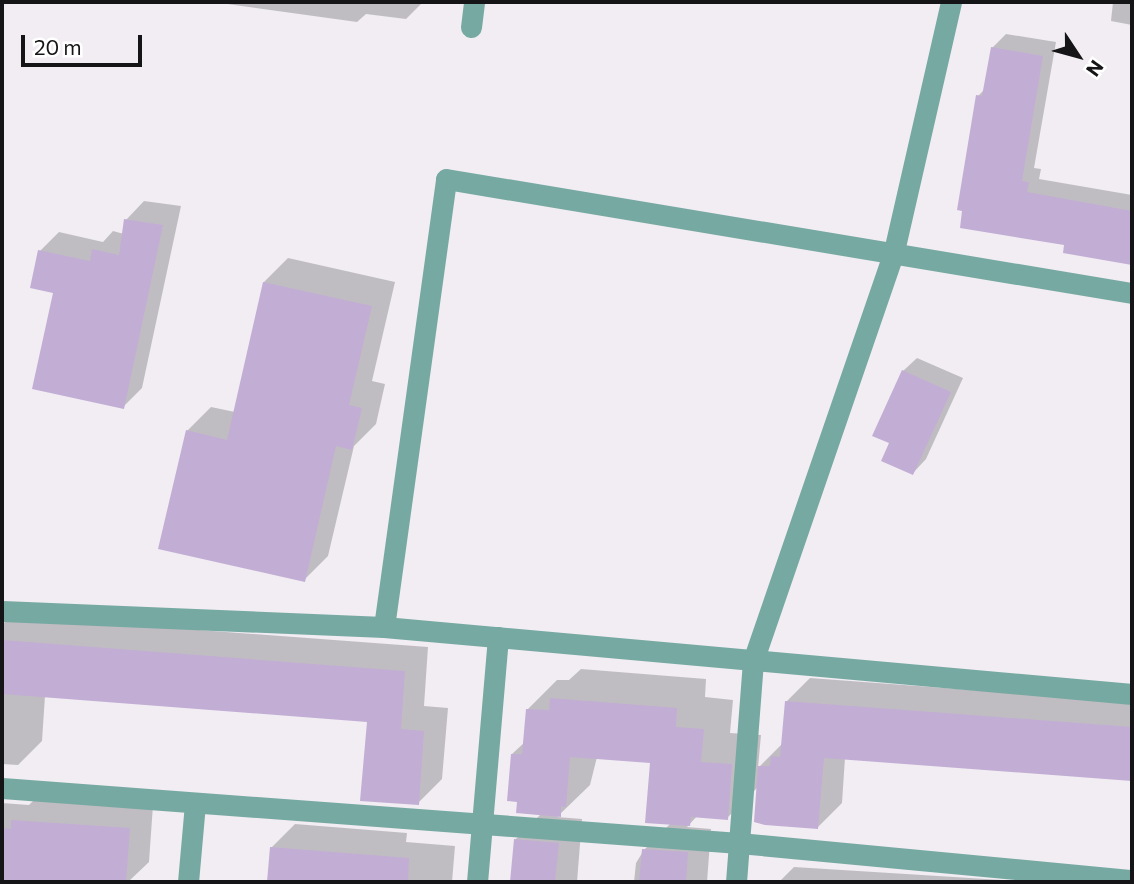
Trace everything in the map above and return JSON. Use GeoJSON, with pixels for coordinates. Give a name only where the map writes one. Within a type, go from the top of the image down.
{"type":"FeatureCollection","features":[{"type":"Feature","properties":{"kind":"street"},"geometry":{"type":"LineString","coordinates":[[471,27],[474,2]]}},
{"type":"Feature","properties":{"kind":"street"},"geometry":{"type":"LineString","coordinates":[[736,882],[753,661],[894,251],[951,2]]}},
{"type":"Feature","properties":{"kind":"street"},"geometry":{"type":"LineString","coordinates":[[384,626],[446,179],[894,251],[1132,293]]}},
{"type":"Feature","properties":{"kind":"street"},"geometry":{"type":"LineString","coordinates":[[2,611],[384,626],[1132,694]]}},
{"type":"Feature","properties":{"kind":"street"},"geometry":{"type":"LineString","coordinates":[[477,882],[498,637]]}},
{"type":"Feature","properties":{"kind":"street"},"geometry":{"type":"LineString","coordinates":[[2,788],[739,843],[1005,875],[1132,880]]}},
{"type":"Feature","properties":{"kind":"street"},"geometry":{"type":"LineString","coordinates":[[188,882],[195,803]]}},
{"type":"Feature","properties":{"kind":"building"},"geometry":{"type":"Polygon","coordinates":[[[991,47],[1043,56],[1022,181],[1029,182],[1027,192],[1132,211],[1132,265],[1063,253],[1064,245],[960,228],[962,211],[957,210],[976,95],[982,96],[991,47]]]}},
{"type":"Feature","properties":{"kind":"building"},"geometry":{"type":"Polygon","coordinates":[[[124,219],[163,225],[124,409],[32,389],[53,293],[30,288],[38,250],[90,261],[92,249],[119,255],[124,219]]]}},
{"type":"Feature","properties":{"kind":"building"},"geometry":{"type":"Polygon","coordinates":[[[263,282],[372,306],[349,405],[362,408],[352,450],[336,446],[305,582],[158,549],[186,430],[227,440],[263,282]]]}},
{"type":"Feature","properties":{"kind":"building"},"geometry":{"type":"Polygon","coordinates":[[[902,370],[951,392],[913,475],[881,461],[889,443],[872,436],[902,370]]]}},
{"type":"Feature","properties":{"kind":"building"},"geometry":{"type":"Polygon","coordinates":[[[2,640],[405,671],[401,729],[424,731],[419,805],[360,801],[367,722],[2,694],[2,640]]]}},
{"type":"Feature","properties":{"kind":"building"},"geometry":{"type":"Polygon","coordinates":[[[550,698],[677,708],[676,727],[704,729],[701,762],[732,764],[728,820],[691,817],[690,826],[645,823],[650,763],[570,757],[566,807],[561,806],[561,817],[516,813],[517,802],[507,801],[511,754],[522,754],[526,709],[549,710],[550,698]]]}},
{"type":"Feature","properties":{"kind":"building"},"geometry":{"type":"Polygon","coordinates":[[[785,701],[1132,727],[1132,781],[824,758],[818,829],[765,825],[754,822],[758,766],[770,766],[771,756],[780,757],[785,701]]]}},
{"type":"Feature","properties":{"kind":"building"},"geometry":{"type":"Polygon","coordinates":[[[11,820],[130,828],[126,882],[2,882],[2,828],[11,829],[11,820]]]}},
{"type":"Feature","properties":{"kind":"building"},"geometry":{"type":"Polygon","coordinates":[[[514,839],[559,843],[555,882],[510,882],[514,839]]]}},
{"type":"Feature","properties":{"kind":"building"},"geometry":{"type":"Polygon","coordinates":[[[270,847],[409,858],[408,882],[267,882],[270,847]]]}},
{"type":"Feature","properties":{"kind":"building"},"geometry":{"type":"Polygon","coordinates":[[[642,849],[688,852],[686,882],[639,882],[642,849]]]}}]}
